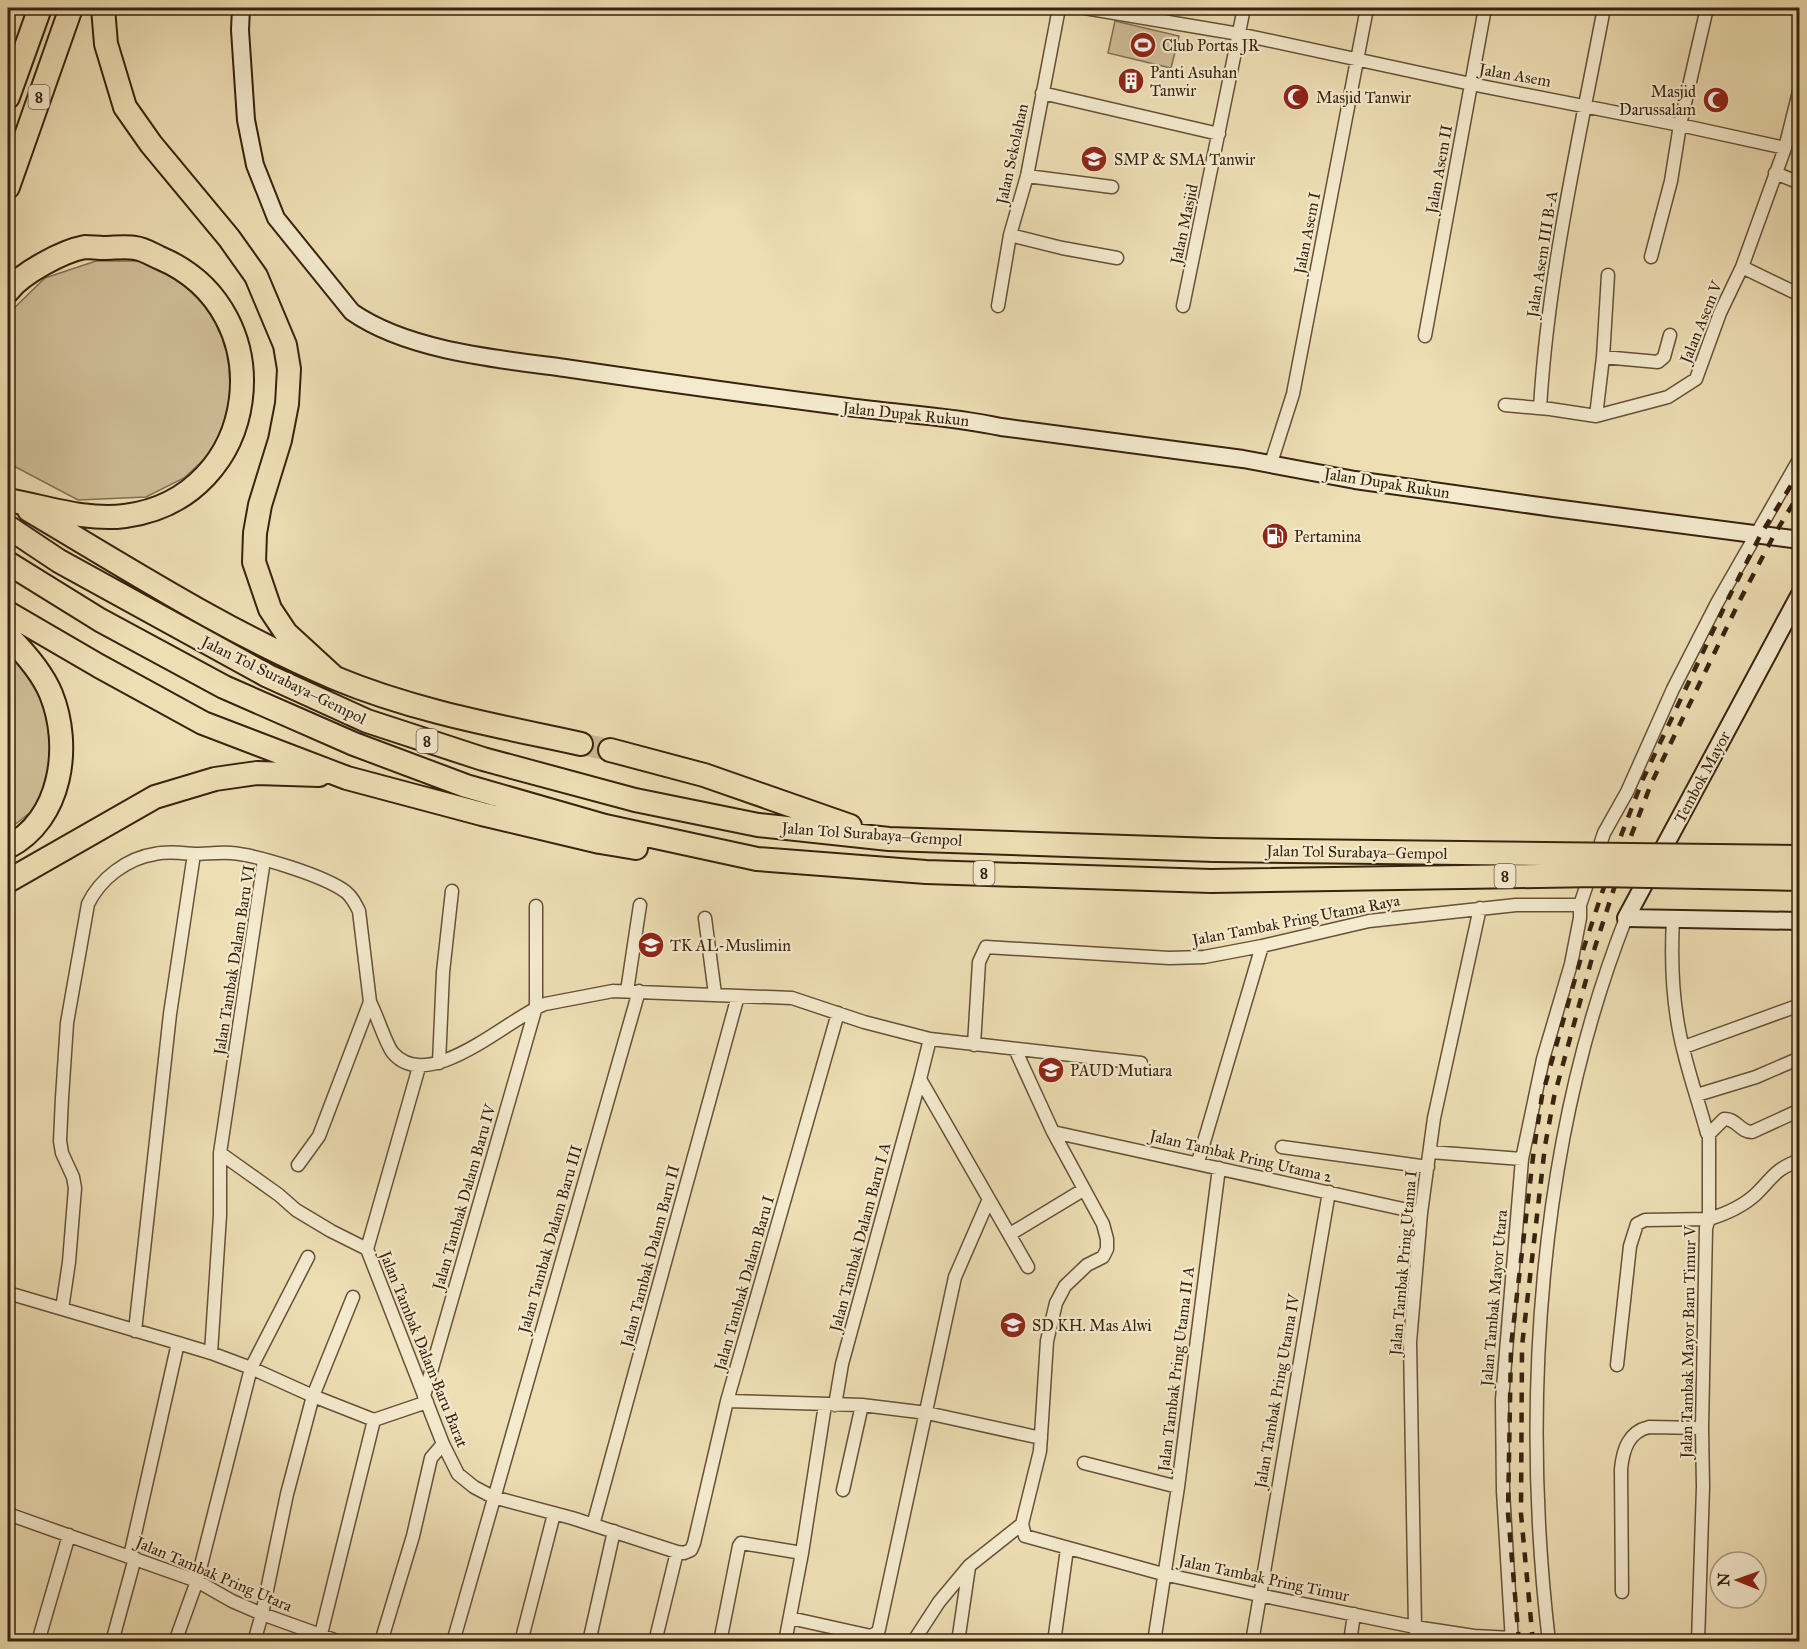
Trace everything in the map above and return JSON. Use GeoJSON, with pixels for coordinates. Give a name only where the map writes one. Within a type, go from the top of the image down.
{"type":"FeatureCollection","features":[{"type":"Feature","properties":{"kind":"highway","name":"8"},"geometry":{"type":"LineString","coordinates":[[8,97],[40,8]]}},
{"type":"Feature","properties":{"kind":"highway","name":"8"},"geometry":{"type":"LineString","coordinates":[[8,187],[70,8]]}},
{"type":"Feature","properties":{"kind":"highway"},"geometry":{"type":"LineString","coordinates":[[103,8],[106,44],[124,107],[151,144],[229,238],[256,276],[285,345],[289,369],[287,404],[280,440],[260,505],[255,533],[254,562],[270,609],[286,633],[335,678]]}},
{"type":"Feature","properties":{"kind":"highway"},"geometry":{"type":"LineString","coordinates":[[8,291],[47,260],[85,248],[136,248],[180,266],[213,295],[232,330],[243,374],[241,407],[233,435],[210,473],[182,497],[152,509],[124,516],[83,515],[10,499]]}},
{"type":"Feature","properties":{"kind":"highway"},"geometry":{"type":"LineString","coordinates":[[10,499],[195,607],[273,649],[335,678],[418,707],[581,744]]}},
{"type":"Feature","properties":{"kind":"highway","name":"Jalan Tol Surabaya–Gempol"},"geometry":{"type":"LineString","coordinates":[[8,527],[59,561],[179,628],[268,676],[367,722],[483,759],[635,800],[758,825],[889,839],[1215,850],[1800,857]]}},
{"type":"Feature","properties":{"kind":"highway","name":"Jalan Tol Surabaya–Gempol"},"geometry":{"type":"LineString","coordinates":[[8,563],[100,620],[224,687],[354,744],[466,786],[605,826],[757,859],[926,872],[1211,881],[1598,875],[1800,879]]}},
{"type":"Feature","properties":{"kind":"highway"},"geometry":{"type":"LineString","coordinates":[[8,613],[203,723],[347,778],[600,842],[672,853],[757,859]]}},
{"type":"Feature","properties":{"kind":"highway"},"geometry":{"type":"LineString","coordinates":[[8,636],[26,654],[50,692],[58,717],[62,761],[51,798],[40,819],[28,834],[8,847]]}},
{"type":"Feature","properties":{"kind":"highway"},"geometry":{"type":"LineString","coordinates":[[610,750],[704,776],[889,839]]}},
{"type":"Feature","properties":{"kind":"highway"},"geometry":{"type":"LineString","coordinates":[[8,881],[155,797],[215,779],[257,773],[347,778]]}},
{"type":"Feature","properties":{"kind":"main road","name":"Jalan Dupak Rukun"},"geometry":{"type":"LineString","coordinates":[[241,8],[240,30],[246,120],[255,165],[276,218],[352,312],[384,331],[459,353],[675,385],[888,413],[977,422],[1271,463],[1355,480],[1800,540]]}},
{"type":"Feature","properties":{"kind":"main road","name":"Tembok Mayor"},"geometry":{"type":"LineString","coordinates":[[1626,918],[1800,594]]}},
{"type":"Feature","properties":{"kind":"main road"},"geometry":{"type":"LineString","coordinates":[[1626,918],[1800,921]]}},
{"type":"Feature","properties":{"kind":"street","name":"Jalan Sekolahan"},"geometry":{"type":"LineString","coordinates":[[998,306],[1007,264],[1010,235],[1027,176],[1059,8]]}},
{"type":"Feature","properties":{"kind":"street","name":"Jalan Asem"},"geometry":{"type":"LineString","coordinates":[[1085,8],[1239,34],[1785,148]]}},
{"type":"Feature","properties":{"kind":"street","name":"Jalan Masjid"},"geometry":{"type":"LineString","coordinates":[[1184,306],[1244,8]]}},
{"type":"Feature","properties":{"kind":"street","name":"Jalan Asem I"},"geometry":{"type":"LineString","coordinates":[[1271,463],[1293,394],[1367,8]]}},
{"type":"Feature","properties":{"kind":"street","name":"Jalan Asem II"},"geometry":{"type":"LineString","coordinates":[[1425,336],[1485,8]]}},
{"type":"Feature","properties":{"kind":"street","name":"Jalan Asem III B-A"},"geometry":{"type":"LineString","coordinates":[[1540,408],[1548,318],[1567,195],[1604,8]]}},
{"type":"Feature","properties":{"kind":"street"},"geometry":{"type":"LineString","coordinates":[[1651,257],[1671,182],[1680,125],[1707,8]]}},
{"type":"Feature","properties":{"kind":"street","name":"Jalan Asem V"},"geometry":{"type":"LineString","coordinates":[[1505,405],[1596,416],[1668,397],[1696,379],[1720,313],[1742,267],[1774,173],[1785,148],[1800,88]]}},
{"type":"Feature","properties":{"kind":"street"},"geometry":{"type":"LineString","coordinates":[[1042,93],[1219,134]]}},
{"type":"Feature","properties":{"kind":"street"},"geometry":{"type":"LineString","coordinates":[[1774,173],[1800,183]]}},
{"type":"Feature","properties":{"kind":"street"},"geometry":{"type":"LineString","coordinates":[[1027,176],[1112,187]]}},
{"type":"Feature","properties":{"kind":"street"},"geometry":{"type":"LineString","coordinates":[[1010,235],[1062,248],[1118,258]]}},
{"type":"Feature","properties":{"kind":"street"},"geometry":{"type":"LineString","coordinates":[[1742,267],[1800,296]]}},
{"type":"Feature","properties":{"kind":"street"},"geometry":{"type":"LineString","coordinates":[[1596,416],[1603,357],[1608,275]]}},
{"type":"Feature","properties":{"kind":"street"},"geometry":{"type":"LineString","coordinates":[[1603,357],[1658,362],[1664,357],[1670,335]]}},
{"type":"Feature","properties":{"kind":"street"},"geometry":{"type":"LineString","coordinates":[[1580,905],[1604,832],[1627,792],[1673,689],[1717,603],[1800,458]]}},
{"type":"Feature","properties":{"kind":"street"},"geometry":{"type":"LineString","coordinates":[[62,1309],[69,1262],[75,1188],[60,1141],[62,1098],[67,1023],[88,904],[105,879],[133,862],[152,854],[166,852],[232,853],[264,860]]}},
{"type":"Feature","properties":{"kind":"street"},"geometry":{"type":"LineString","coordinates":[[135,1331],[170,1014],[194,854]]}},
{"type":"Feature","properties":{"kind":"street","name":"Jalan Tambak Dalam Baru VI"},"geometry":{"type":"LineString","coordinates":[[211,1353],[220,1215],[220,1153],[264,860],[333,884],[352,897],[359,911],[370,1002],[319,1136],[298,1165]]}},
{"type":"Feature","properties":{"kind":"street"},"geometry":{"type":"LineString","coordinates":[[439,1063],[442,972],[452,891]]}},
{"type":"Feature","properties":{"kind":"street","name":"Jalan Tambak Dalam Baru III"},"geometry":{"type":"LineString","coordinates":[[453,1641],[633,991],[640,905]]}},
{"type":"Feature","properties":{"kind":"street","name":"Jalan Tambak Pring Utama Raya"},"geometry":{"type":"LineString","coordinates":[[974,1045],[979,963],[986,947],[1169,958],[1204,957],[1369,921],[1516,905],[1580,905]]}},
{"type":"Feature","properties":{"kind":"street","name":"Jalan Tambak Mayor Utara"},"geometry":{"type":"LineString","coordinates":[[1512,1640],[1503,1491],[1502,1400],[1522,1159],[1543,1059],[1571,964],[1580,918],[1580,905]]}},
{"type":"Feature","properties":{"kind":"street","name":"Jalan Tambak Dalam Baru IV"},"geometry":{"type":"LineString","coordinates":[[425,1399],[536,1007],[537,906]]}},
{"type":"Feature","properties":{"kind":"street","name":"Jalan Tambak Pring Utama I"},"geometry":{"type":"LineString","coordinates":[[1418,1641],[1415,1627],[1410,1342],[1421,1213],[1434,1118],[1480,908]]}},
{"type":"Feature","properties":{"kind":"street"},"geometry":{"type":"LineString","coordinates":[[705,918],[715,994]]}},
{"type":"Feature","properties":{"kind":"street"},"geometry":{"type":"LineString","coordinates":[[1549,1641],[1542,1587],[1538,1505],[1537,1400],[1545,1270],[1558,1159],[1580,1060],[1597,996],[1626,918]]}},
{"type":"Feature","properties":{"kind":"street"},"geometry":{"type":"LineString","coordinates":[[1673,919],[1674,996],[1684,1047],[1709,1134],[1709,1219],[1724,1214],[1751,1198],[1776,1172],[1800,1161]]}},
{"type":"Feature","properties":{"kind":"street"},"geometry":{"type":"LineString","coordinates":[[1198,1162],[1262,946]]}},
{"type":"Feature","properties":{"kind":"street"},"geometry":{"type":"LineString","coordinates":[[370,1002],[391,1051],[400,1060],[418,1067],[439,1063],[487,1040],[536,1007],[613,991],[799,999],[864,1022],[930,1039],[1141,1063]]}},
{"type":"Feature","properties":{"kind":"street","name":"Jalan Tambak Dalam Baru II"},"geometry":{"type":"LineString","coordinates":[[593,1525],[738,996]]}},
{"type":"Feature","properties":{"kind":"street"},"geometry":{"type":"LineString","coordinates":[[1684,1047],[1800,1005]]}},
{"type":"Feature","properties":{"kind":"street","name":"Jalan Tambak Dalam Baru I"},"geometry":{"type":"LineString","coordinates":[[676,1552],[684,1553],[691,1550],[694,1543],[727,1401],[838,1013]]}},
{"type":"Feature","properties":{"kind":"street","name":"Jalan Tambak Dalam Baru I A"},"geometry":{"type":"LineString","coordinates":[[785,1641],[830,1405],[930,1039]]}},
{"type":"Feature","properties":{"kind":"street"},"geometry":{"type":"LineString","coordinates":[[913,1641],[939,1602],[969,1566],[1022,1524],[1038,1465],[1047,1341],[1056,1303],[1073,1276],[1087,1265],[1103,1257],[1107,1249],[1107,1239],[1102,1224],[1053,1132],[1015,1049]]}},
{"type":"Feature","properties":{"kind":"street"},"geometry":{"type":"LineString","coordinates":[[1697,1095],[1756,1077],[1800,1058]]}},
{"type":"Feature","properties":{"kind":"street"},"geometry":{"type":"LineString","coordinates":[[367,1249],[418,1067]]}},
{"type":"Feature","properties":{"kind":"street"},"geometry":{"type":"LineString","coordinates":[[920,1079],[1028,1267]]}},
{"type":"Feature","properties":{"kind":"street"},"geometry":{"type":"LineString","coordinates":[[1709,1134],[1724,1119],[1731,1119],[1744,1130],[1752,1132],[1800,1110]]}},
{"type":"Feature","properties":{"kind":"street","name":"Jalan Tambak Pring Utama 2"},"geometry":{"type":"LineString","coordinates":[[1053,1132],[1198,1162],[1421,1213]]}},
{"type":"Feature","properties":{"kind":"street"},"geometry":{"type":"LineString","coordinates":[[1282,1147],[1428,1167]]}},
{"type":"Feature","properties":{"kind":"street"},"geometry":{"type":"LineString","coordinates":[[1430,1152],[1522,1159]]}},
{"type":"Feature","properties":{"kind":"street","name":"Jalan Tambak Dalam Baru Barat"},"geometry":{"type":"LineString","coordinates":[[220,1153],[279,1195],[296,1210],[367,1249],[443,1444],[458,1474],[474,1487],[493,1497],[614,1531],[676,1552]]}},
{"type":"Feature","properties":{"kind":"street","name":"Jalan Tambak Pring Utama II A"},"geometry":{"type":"LineString","coordinates":[[1154,1641],[1178,1487],[1219,1168]]}},
{"type":"Feature","properties":{"kind":"street"},"geometry":{"type":"LineString","coordinates":[[1010,1234],[1083,1190]]}},
{"type":"Feature","properties":{"kind":"street","name":"Jalan Tambak Pring Utama IV"},"geometry":{"type":"LineString","coordinates":[[1252,1641],[1329,1192]]}},
{"type":"Feature","properties":{"kind":"street"},"geometry":{"type":"LineString","coordinates":[[790,1618],[871,1636],[878,1632],[955,1277],[989,1199]]}},
{"type":"Feature","properties":{"kind":"street","name":"Jalan Tambak Mayor Baru Timur V"},"geometry":{"type":"LineString","coordinates":[[1617,1365],[1630,1246],[1637,1224],[1645,1220],[1709,1219],[1706,1228],[1703,1487],[1698,1641]]}},
{"type":"Feature","properties":{"kind":"street"},"geometry":{"type":"LineString","coordinates":[[174,1641],[197,1581],[251,1368],[308,1257]]}},
{"type":"Feature","properties":{"kind":"street"},"geometry":{"type":"LineString","coordinates":[[8,1293],[211,1353],[374,1420],[425,1399]]}},
{"type":"Feature","properties":{"kind":"street"},"geometry":{"type":"LineString","coordinates":[[254,1641],[262,1614],[287,1494],[313,1396],[353,1297]]}},
{"type":"Feature","properties":{"kind":"street"},"geometry":{"type":"LineString","coordinates":[[112,1641],[133,1557],[178,1344]]}},
{"type":"Feature","properties":{"kind":"street"},"geometry":{"type":"LineString","coordinates":[[727,1401],[862,1405],[927,1413],[1041,1438]]}},
{"type":"Feature","properties":{"kind":"street"},"geometry":{"type":"LineString","coordinates":[[843,1490],[862,1405]]}},
{"type":"Feature","properties":{"kind":"street"},"geometry":{"type":"LineString","coordinates":[[320,1638],[374,1420]]}},
{"type":"Feature","properties":{"kind":"street"},"geometry":{"type":"LineString","coordinates":[[1622,1592],[1621,1469],[1623,1453],[1628,1441],[1642,1428],[1702,1428]]}},
{"type":"Feature","properties":{"kind":"street"},"geometry":{"type":"LineString","coordinates":[[381,1641],[413,1536],[431,1458],[443,1444]]}},
{"type":"Feature","properties":{"kind":"street"},"geometry":{"type":"LineString","coordinates":[[1084,1464],[1178,1487]]}},
{"type":"Feature","properties":{"kind":"street"},"geometry":{"type":"LineString","coordinates":[[521,1641],[554,1514]]}},
{"type":"Feature","properties":{"kind":"street","name":"Jalan Tambak Pring Utara"},"geometry":{"type":"LineString","coordinates":[[8,1515],[197,1581],[232,1601],[262,1614],[320,1638],[340,1641]]}},
{"type":"Feature","properties":{"kind":"street","name":"Jalan Tambak Pring Timur"},"geometry":{"type":"LineString","coordinates":[[1022,1524],[1024,1533],[1029,1539],[1163,1574],[1415,1627],[1512,1640]]}},
{"type":"Feature","properties":{"kind":"street"},"geometry":{"type":"LineString","coordinates":[[589,1641],[614,1531]]}},
{"type":"Feature","properties":{"kind":"street"},"geometry":{"type":"LineString","coordinates":[[38,1641],[69,1535]]}},
{"type":"Feature","properties":{"kind":"street"},"geometry":{"type":"LineString","coordinates":[[720,1641],[739,1545],[741,1543],[802,1553]]}},
{"type":"Feature","properties":{"kind":"street"},"geometry":{"type":"LineString","coordinates":[[1054,1641],[1067,1549]]}},
{"type":"Feature","properties":{"kind":"street"},"geometry":{"type":"LineString","coordinates":[[655,1641],[676,1552]]}},
{"type":"Feature","properties":{"kind":"street"},"geometry":{"type":"LineString","coordinates":[[958,1641],[969,1566]]}},
{"type":"Feature","properties":{"kind":"street"},"geometry":{"type":"LineString","coordinates":[[1350,1641],[1354,1614]]}},
{"type":"Feature","properties":{"kind":"shaded area","name":"Club Portas JR"},"geometry":{"type":"Polygon","coordinates":[[[1115,21],[1179,36],[1171,68],[1108,53],[1115,21]]]}},
{"type":"Feature","properties":{"kind":"shaded area"},"geometry":{"type":"Polygon","coordinates":[[[96,261],[139,261],[177,273],[210,299],[236,376],[232,415],[211,453],[184,478],[146,497],[78,500],[8,463],[8,314],[45,278],[96,261]]]}},
{"type":"Feature","properties":{"kind":"shaded area"},"geometry":{"type":"Polygon","coordinates":[[[8,644],[25,659],[55,734],[52,773],[32,811],[8,830],[8,644]]]}},
{"type":"Feature","properties":{"kind":"tunnel"},"geometry":{"type":"LineString","coordinates":[[581,744],[610,750]]}},
{"type":"Feature","properties":{"kind":"railway"},"geometry":{"type":"LineString","coordinates":[[1519,1642],[1508,1513],[1511,1346],[1542,1096],[1584,947],[1622,833],[1643,779],[1761,534],[1800,471]]}},
{"type":"Feature","properties":{"kind":"railway"},"geometry":{"type":"LineString","coordinates":[[1533,1642],[1521,1514],[1522,1346],[1545,1146],[1554,1097],[1595,947],[1631,836],[1651,784],[1739,602],[1800,492]]}},
{"type":"Feature","properties":{"kind":"place","name":"Club Portas JR"},"geometry":{"type":"Point","coordinates":[1143,45]}},
{"type":"Feature","properties":{"kind":"place","name":"Panti Asuhan Tanwir"},"geometry":{"type":"Point","coordinates":[1131,81]}},
{"type":"Feature","properties":{"kind":"place","name":"Masjid Tanwir"},"geometry":{"type":"Point","coordinates":[1296,97]}},
{"type":"Feature","properties":{"kind":"place","name":"Masjid Darussalam"},"geometry":{"type":"Point","coordinates":[1716,100]}},
{"type":"Feature","properties":{"kind":"place","name":"SMP & SMA Tanwir"},"geometry":{"type":"Point","coordinates":[1094,159]}},
{"type":"Feature","properties":{"kind":"place","name":"Pertamina"},"geometry":{"type":"Point","coordinates":[1275,536]}},
{"type":"Feature","properties":{"kind":"place","name":"TK AL-Muslimin"},"geometry":{"type":"Point","coordinates":[651,945]}},
{"type":"Feature","properties":{"kind":"place","name":"PAUD Mutiara"},"geometry":{"type":"Point","coordinates":[1051,1070]}},
{"type":"Feature","properties":{"kind":"place","name":"SD KH. Mas Alwi"},"geometry":{"type":"Point","coordinates":[1013,1325]}}]}
